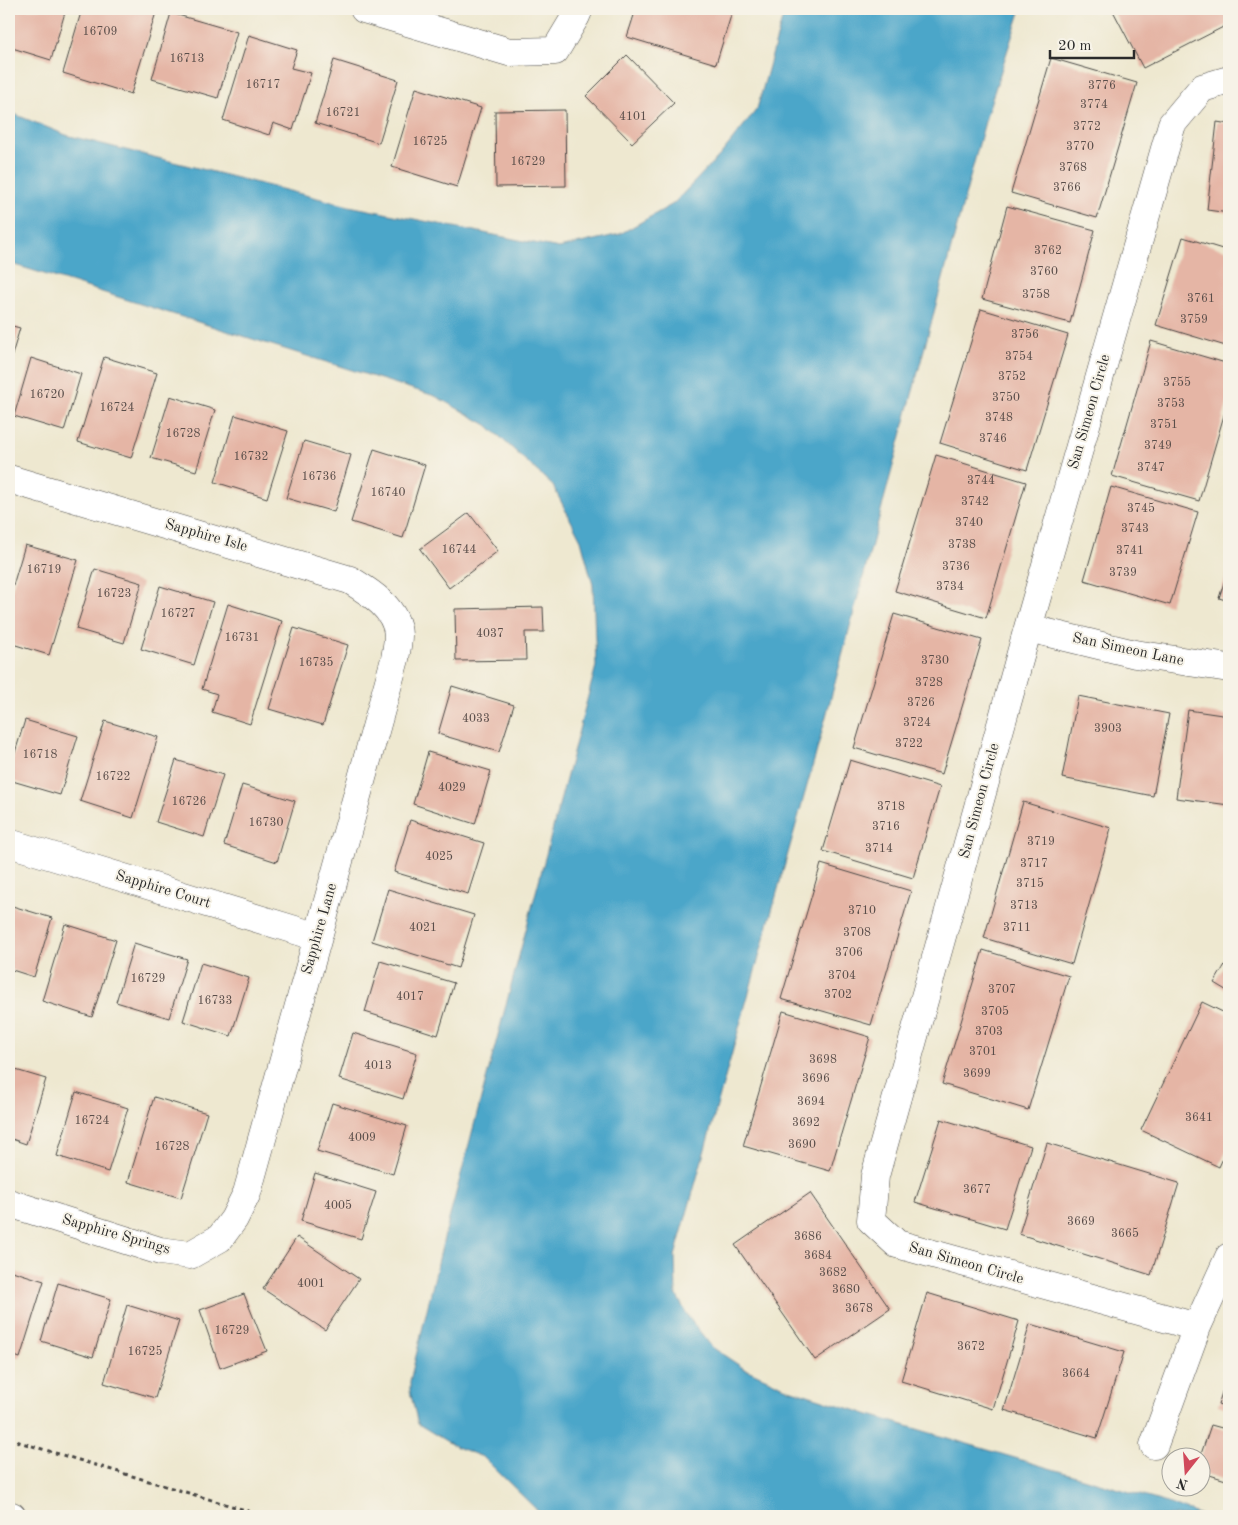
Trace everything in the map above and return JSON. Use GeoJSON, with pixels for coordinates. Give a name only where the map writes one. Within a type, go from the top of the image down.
{"type":"FeatureCollection","features":[{"type":"Feature","properties":{"kind":"street"},"geometry":{"type":"LineString","coordinates":[[364,9],[510,52],[555,50],[579,9]]}},
{"type":"Feature","properties":{"kind":"street","name":"San Simeon Circle"},"geometry":{"type":"LineString","coordinates":[[1197,1327],[896,1244],[871,1220],[875,1176],[1028,628],[1172,124],[1202,88],[1229,80]]}},
{"type":"Feature","properties":{"kind":"street","name":"Sapphire Isle"},"geometry":{"type":"LineString","coordinates":[[9,479],[324,570],[350,580],[367,590],[392,614]]}},
{"type":"Feature","properties":{"kind":"street","name":"Sapphire Lane"},"geometry":{"type":"LineString","coordinates":[[220,1238],[234,1219],[247,1193],[395,660],[398,635],[392,614]]}},
{"type":"Feature","properties":{"kind":"street","name":"San Simeon Lane"},"geometry":{"type":"LineString","coordinates":[[1028,628],[1135,654],[1229,668]]}},
{"type":"Feature","properties":{"kind":"street","name":"Sapphire Court"},"geometry":{"type":"LineString","coordinates":[[9,843],[318,937]]}},
{"type":"Feature","properties":{"kind":"street","name":"Sapphire Springs"},"geometry":{"type":"LineString","coordinates":[[9,1203],[160,1251],[190,1255],[220,1238]]}},
{"type":"Feature","properties":{"kind":"street"},"geometry":{"type":"LineString","coordinates":[[1154,1445],[1197,1327],[1229,1257]]}},
{"type":"Feature","properties":{"kind":"path"},"geometry":{"type":"LineString","coordinates":[[9,1439],[265,1516]]}},
{"type":"Feature","properties":{"kind":"water"},"geometry":{"type":"Polygon","coordinates":[[[785,9],[1021,9],[987,114],[817,750],[675,1256],[676,1294],[689,1318],[712,1347],[743,1368],[789,1389],[873,1416],[1167,1503],[1203,1516],[543,1516],[483,1457],[456,1447],[418,1424],[410,1391],[410,1381],[443,1242],[596,666],[593,585],[581,540],[553,486],[487,425],[435,396],[9,263],[9,112],[66,135],[349,206],[559,248],[620,234],[673,204],[721,154],[757,109],[785,9]]]}},
{"type":"Feature","properties":{"kind":"building"},"geometry":{"type":"Polygon","coordinates":[[[9,9],[66,9],[51,60],[9,47],[9,9]]]}},
{"type":"Feature","properties":{"kind":"building"},"geometry":{"type":"Polygon","coordinates":[[[82,9],[157,9],[131,94],[63,73],[82,9]]]}},
{"type":"Feature","properties":{"kind":"building"},"geometry":{"type":"Polygon","coordinates":[[[636,9],[733,9],[716,64],[627,37],[636,9]]]}},
{"type":"Feature","properties":{"kind":"building"},"geometry":{"type":"Polygon","coordinates":[[[1112,9],[1229,9],[1229,24],[1143,68],[1112,9]]]}},
{"type":"Feature","properties":{"kind":"building"},"geometry":{"type":"Polygon","coordinates":[[[171,13],[237,32],[218,98],[152,79],[171,13]]]}},
{"type":"Feature","properties":{"kind":"building"},"geometry":{"type":"Polygon","coordinates":[[[249,35],[297,50],[291,68],[311,73],[293,130],[273,123],[269,135],[223,120],[249,35]]]}},
{"type":"Feature","properties":{"kind":"building"},"geometry":{"type":"Polygon","coordinates":[[[627,55],[674,103],[632,143],[586,96],[627,55]]]}},
{"type":"Feature","properties":{"kind":"building"},"geometry":{"type":"Polygon","coordinates":[[[1051,58],[1137,83],[1097,218],[1011,193],[1051,58]]]}},
{"type":"Feature","properties":{"kind":"building"},"geometry":{"type":"Polygon","coordinates":[[[334,60],[398,80],[379,143],[315,123],[334,60]]]}},
{"type":"Feature","properties":{"kind":"building"},"geometry":{"type":"Polygon","coordinates":[[[416,88],[481,108],[457,187],[392,167],[416,88]]]}},
{"type":"Feature","properties":{"kind":"building"},"geometry":{"type":"Polygon","coordinates":[[[565,110],[566,186],[496,187],[495,111],[565,110]]]}},
{"type":"Feature","properties":{"kind":"building"},"geometry":{"type":"Polygon","coordinates":[[[1217,122],[1229,124],[1229,213],[1207,210],[1217,122]]]}},
{"type":"Feature","properties":{"kind":"building"},"geometry":{"type":"Polygon","coordinates":[[[1007,206],[1095,230],[1070,323],[982,299],[1007,206]]]}},
{"type":"Feature","properties":{"kind":"building"},"geometry":{"type":"Polygon","coordinates":[[[1183,237],[1229,251],[1229,347],[1156,325],[1183,237]]]}},
{"type":"Feature","properties":{"kind":"building"},"geometry":{"type":"Polygon","coordinates":[[[981,309],[1068,335],[1027,470],[940,443],[981,309]]]}},
{"type":"Feature","properties":{"kind":"building"},"geometry":{"type":"Polygon","coordinates":[[[9,325],[20,328],[9,365],[9,325]]]}},
{"type":"Feature","properties":{"kind":"building"},"geometry":{"type":"Polygon","coordinates":[[[1151,341],[1229,364],[1229,398],[1199,501],[1112,476],[1151,341]]]}},
{"type":"Feature","properties":{"kind":"building"},"geometry":{"type":"Polygon","coordinates":[[[104,357],[157,373],[131,458],[78,442],[104,357]]]}},
{"type":"Feature","properties":{"kind":"building"},"geometry":{"type":"Polygon","coordinates":[[[31,358],[81,374],[64,431],[14,416],[31,358]]]}},
{"type":"Feature","properties":{"kind":"building"},"geometry":{"type":"Polygon","coordinates":[[[170,396],[215,410],[196,471],[151,458],[170,396]]]}},
{"type":"Feature","properties":{"kind":"building"},"geometry":{"type":"Polygon","coordinates":[[[235,415],[288,431],[267,498],[215,482],[235,415]]]}},
{"type":"Feature","properties":{"kind":"building"},"geometry":{"type":"Polygon","coordinates":[[[304,441],[351,455],[334,512],[286,498],[304,441]]]}},
{"type":"Feature","properties":{"kind":"building"},"geometry":{"type":"Polygon","coordinates":[[[374,449],[425,465],[403,538],[351,522],[374,449]]]}},
{"type":"Feature","properties":{"kind":"building"},"geometry":{"type":"Polygon","coordinates":[[[936,455],[1026,482],[986,618],[895,591],[936,455]]]}},
{"type":"Feature","properties":{"kind":"building"},"geometry":{"type":"Polygon","coordinates":[[[1111,487],[1198,512],[1170,605],[1084,580],[1111,487]]]}},
{"type":"Feature","properties":{"kind":"building"},"geometry":{"type":"Polygon","coordinates":[[[469,513],[498,551],[449,588],[420,549],[469,513]]]}},
{"type":"Feature","properties":{"kind":"building"},"geometry":{"type":"Polygon","coordinates":[[[25,545],[78,560],[49,655],[9,643],[9,599],[25,545]]]}},
{"type":"Feature","properties":{"kind":"building"},"geometry":{"type":"Polygon","coordinates":[[[1229,567],[1229,601],[1219,598],[1229,567]]]}},
{"type":"Feature","properties":{"kind":"building"},"geometry":{"type":"Polygon","coordinates":[[[95,569],[142,583],[124,643],[76,629],[95,569]]]}},
{"type":"Feature","properties":{"kind":"building"},"geometry":{"type":"Polygon","coordinates":[[[160,586],[213,602],[194,665],[141,649],[160,586]]]}},
{"type":"Feature","properties":{"kind":"building"},"geometry":{"type":"Polygon","coordinates":[[[228,604],[282,621],[250,724],[212,712],[217,694],[202,689],[228,604]]]}},
{"type":"Feature","properties":{"kind":"building"},"geometry":{"type":"Polygon","coordinates":[[[543,607],[544,632],[525,632],[526,660],[456,661],[455,609],[543,607]]]}},
{"type":"Feature","properties":{"kind":"building"},"geometry":{"type":"Polygon","coordinates":[[[894,614],[982,640],[942,774],[854,748],[894,614]]]}},
{"type":"Feature","properties":{"kind":"building"},"geometry":{"type":"Polygon","coordinates":[[[294,628],[348,645],[323,725],[269,709],[294,628]]]}},
{"type":"Feature","properties":{"kind":"building"},"geometry":{"type":"Polygon","coordinates":[[[452,686],[514,705],[499,752],[438,734],[452,686]]]}},
{"type":"Feature","properties":{"kind":"building"},"geometry":{"type":"Polygon","coordinates":[[[1078,696],[1169,714],[1153,796],[1062,778],[1078,696]]]}},
{"type":"Feature","properties":{"kind":"building"},"geometry":{"type":"Polygon","coordinates":[[[1188,710],[1229,716],[1229,805],[1176,798],[1188,710]]]}},
{"type":"Feature","properties":{"kind":"building"},"geometry":{"type":"Polygon","coordinates":[[[25,720],[78,736],[60,795],[9,780],[9,772],[25,720]]]}},
{"type":"Feature","properties":{"kind":"building"},"geometry":{"type":"Polygon","coordinates":[[[105,721],[158,737],[133,818],[80,801],[105,721]]]}},
{"type":"Feature","properties":{"kind":"building"},"geometry":{"type":"Polygon","coordinates":[[[428,752],[491,771],[475,824],[413,804],[428,752]]]}},
{"type":"Feature","properties":{"kind":"building"},"geometry":{"type":"Polygon","coordinates":[[[176,760],[223,775],[204,837],[156,822],[176,760]]]}},
{"type":"Feature","properties":{"kind":"building"},"geometry":{"type":"Polygon","coordinates":[[[850,760],[940,787],[913,878],[823,851],[850,760]]]}},
{"type":"Feature","properties":{"kind":"building"},"geometry":{"type":"Polygon","coordinates":[[[242,785],[295,801],[277,862],[224,845],[242,785]]]}},
{"type":"Feature","properties":{"kind":"building"},"geometry":{"type":"Polygon","coordinates":[[[1023,802],[1111,828],[1072,964],[984,938],[1023,802]]]}},
{"type":"Feature","properties":{"kind":"building"},"geometry":{"type":"Polygon","coordinates":[[[410,820],[484,843],[468,894],[394,872],[410,820]]]}},
{"type":"Feature","properties":{"kind":"building"},"geometry":{"type":"Polygon","coordinates":[[[821,864],[911,891],[871,1025],[781,999],[821,864]]]}},
{"type":"Feature","properties":{"kind":"building"},"geometry":{"type":"Polygon","coordinates":[[[388,889],[474,915],[458,968],[372,941],[388,889]]]}},
{"type":"Feature","properties":{"kind":"building"},"geometry":{"type":"Polygon","coordinates":[[[9,905],[52,918],[34,977],[9,969],[9,905]]]}},
{"type":"Feature","properties":{"kind":"building"},"geometry":{"type":"Polygon","coordinates":[[[65,924],[116,940],[92,1017],[42,1001],[65,924]]]}},
{"type":"Feature","properties":{"kind":"building"},"geometry":{"type":"Polygon","coordinates":[[[134,943],[187,959],[169,1018],[116,1002],[134,943]]]}},
{"type":"Feature","properties":{"kind":"building"},"geometry":{"type":"Polygon","coordinates":[[[983,950],[1069,976],[1028,1110],[942,1084],[983,950]]]}},
{"type":"Feature","properties":{"kind":"building"},"geometry":{"type":"Polygon","coordinates":[[[1229,958],[1229,992],[1214,983],[1229,958]]]}},
{"type":"Feature","properties":{"kind":"building"},"geometry":{"type":"Polygon","coordinates":[[[380,961],[454,983],[438,1035],[365,1012],[380,961]]]}},
{"type":"Feature","properties":{"kind":"building"},"geometry":{"type":"Polygon","coordinates":[[[201,963],[249,978],[231,1036],[183,1021],[201,963]]]}},
{"type":"Feature","properties":{"kind":"building"},"geometry":{"type":"Polygon","coordinates":[[[1202,1002],[1229,1015],[1229,1145],[1219,1167],[1141,1130],[1202,1002]]]}},
{"type":"Feature","properties":{"kind":"building"},"geometry":{"type":"Polygon","coordinates":[[[783,1011],[870,1037],[830,1171],[743,1146],[783,1011]]]}},
{"type":"Feature","properties":{"kind":"building"},"geometry":{"type":"Polygon","coordinates":[[[353,1033],[417,1053],[403,1099],[339,1079],[353,1033]]]}},
{"type":"Feature","properties":{"kind":"building"},"geometry":{"type":"Polygon","coordinates":[[[9,1068],[46,1079],[26,1144],[9,1138],[9,1068]]]}},
{"type":"Feature","properties":{"kind":"building"},"geometry":{"type":"Polygon","coordinates":[[[76,1092],[128,1108],[108,1172],[57,1156],[76,1092]]]}},
{"type":"Feature","properties":{"kind":"building"},"geometry":{"type":"Polygon","coordinates":[[[154,1097],[207,1113],[181,1198],[128,1182],[154,1097]]]}},
{"type":"Feature","properties":{"kind":"building"},"geometry":{"type":"Polygon","coordinates":[[[332,1103],[407,1126],[393,1174],[317,1151],[332,1103]]]}},
{"type":"Feature","properties":{"kind":"building"},"geometry":{"type":"Polygon","coordinates":[[[941,1119],[1031,1146],[1005,1229],[915,1202],[941,1119]]]}},
{"type":"Feature","properties":{"kind":"building"},"geometry":{"type":"Polygon","coordinates":[[[1047,1143],[1179,1183],[1151,1275],[1019,1234],[1047,1143]]]}},
{"type":"Feature","properties":{"kind":"building"},"geometry":{"type":"Polygon","coordinates":[[[315,1173],[376,1192],[361,1239],[301,1221],[315,1173]]]}},
{"type":"Feature","properties":{"kind":"building"},"geometry":{"type":"Polygon","coordinates":[[[810,1193],[890,1309],[815,1360],[735,1245],[810,1193]]]}},
{"type":"Feature","properties":{"kind":"building"},"geometry":{"type":"Polygon","coordinates":[[[297,1237],[359,1279],[325,1330],[263,1289],[297,1237]]]}},
{"type":"Feature","properties":{"kind":"building"},"geometry":{"type":"Polygon","coordinates":[[[9,1270],[44,1281],[20,1358],[9,1354],[9,1270]]]}},
{"type":"Feature","properties":{"kind":"building"},"geometry":{"type":"Polygon","coordinates":[[[58,1283],[111,1299],[93,1357],[41,1341],[58,1283]]]}},
{"type":"Feature","properties":{"kind":"building"},"geometry":{"type":"Polygon","coordinates":[[[927,1293],[1019,1321],[993,1409],[901,1381],[927,1293]]]}},
{"type":"Feature","properties":{"kind":"building"},"geometry":{"type":"Polygon","coordinates":[[[244,1294],[267,1351],[220,1368],[200,1310],[244,1294]]]}},
{"type":"Feature","properties":{"kind":"building"},"geometry":{"type":"Polygon","coordinates":[[[127,1305],[179,1321],[155,1398],[104,1383],[127,1305]]]}},
{"type":"Feature","properties":{"kind":"building"},"geometry":{"type":"Polygon","coordinates":[[[1030,1324],[1124,1352],[1097,1438],[1004,1410],[1030,1324]]]}},
{"type":"Feature","properties":{"kind":"building"},"geometry":{"type":"Polygon","coordinates":[[[1226,1380],[1229,1381],[1229,1409],[1218,1405],[1226,1380]]]}},
{"type":"Feature","properties":{"kind":"building"},"geometry":{"type":"Polygon","coordinates":[[[1211,1425],[1229,1430],[1229,1481],[1210,1475],[1210,1448],[1203,1448],[1211,1425]]]}}]}
